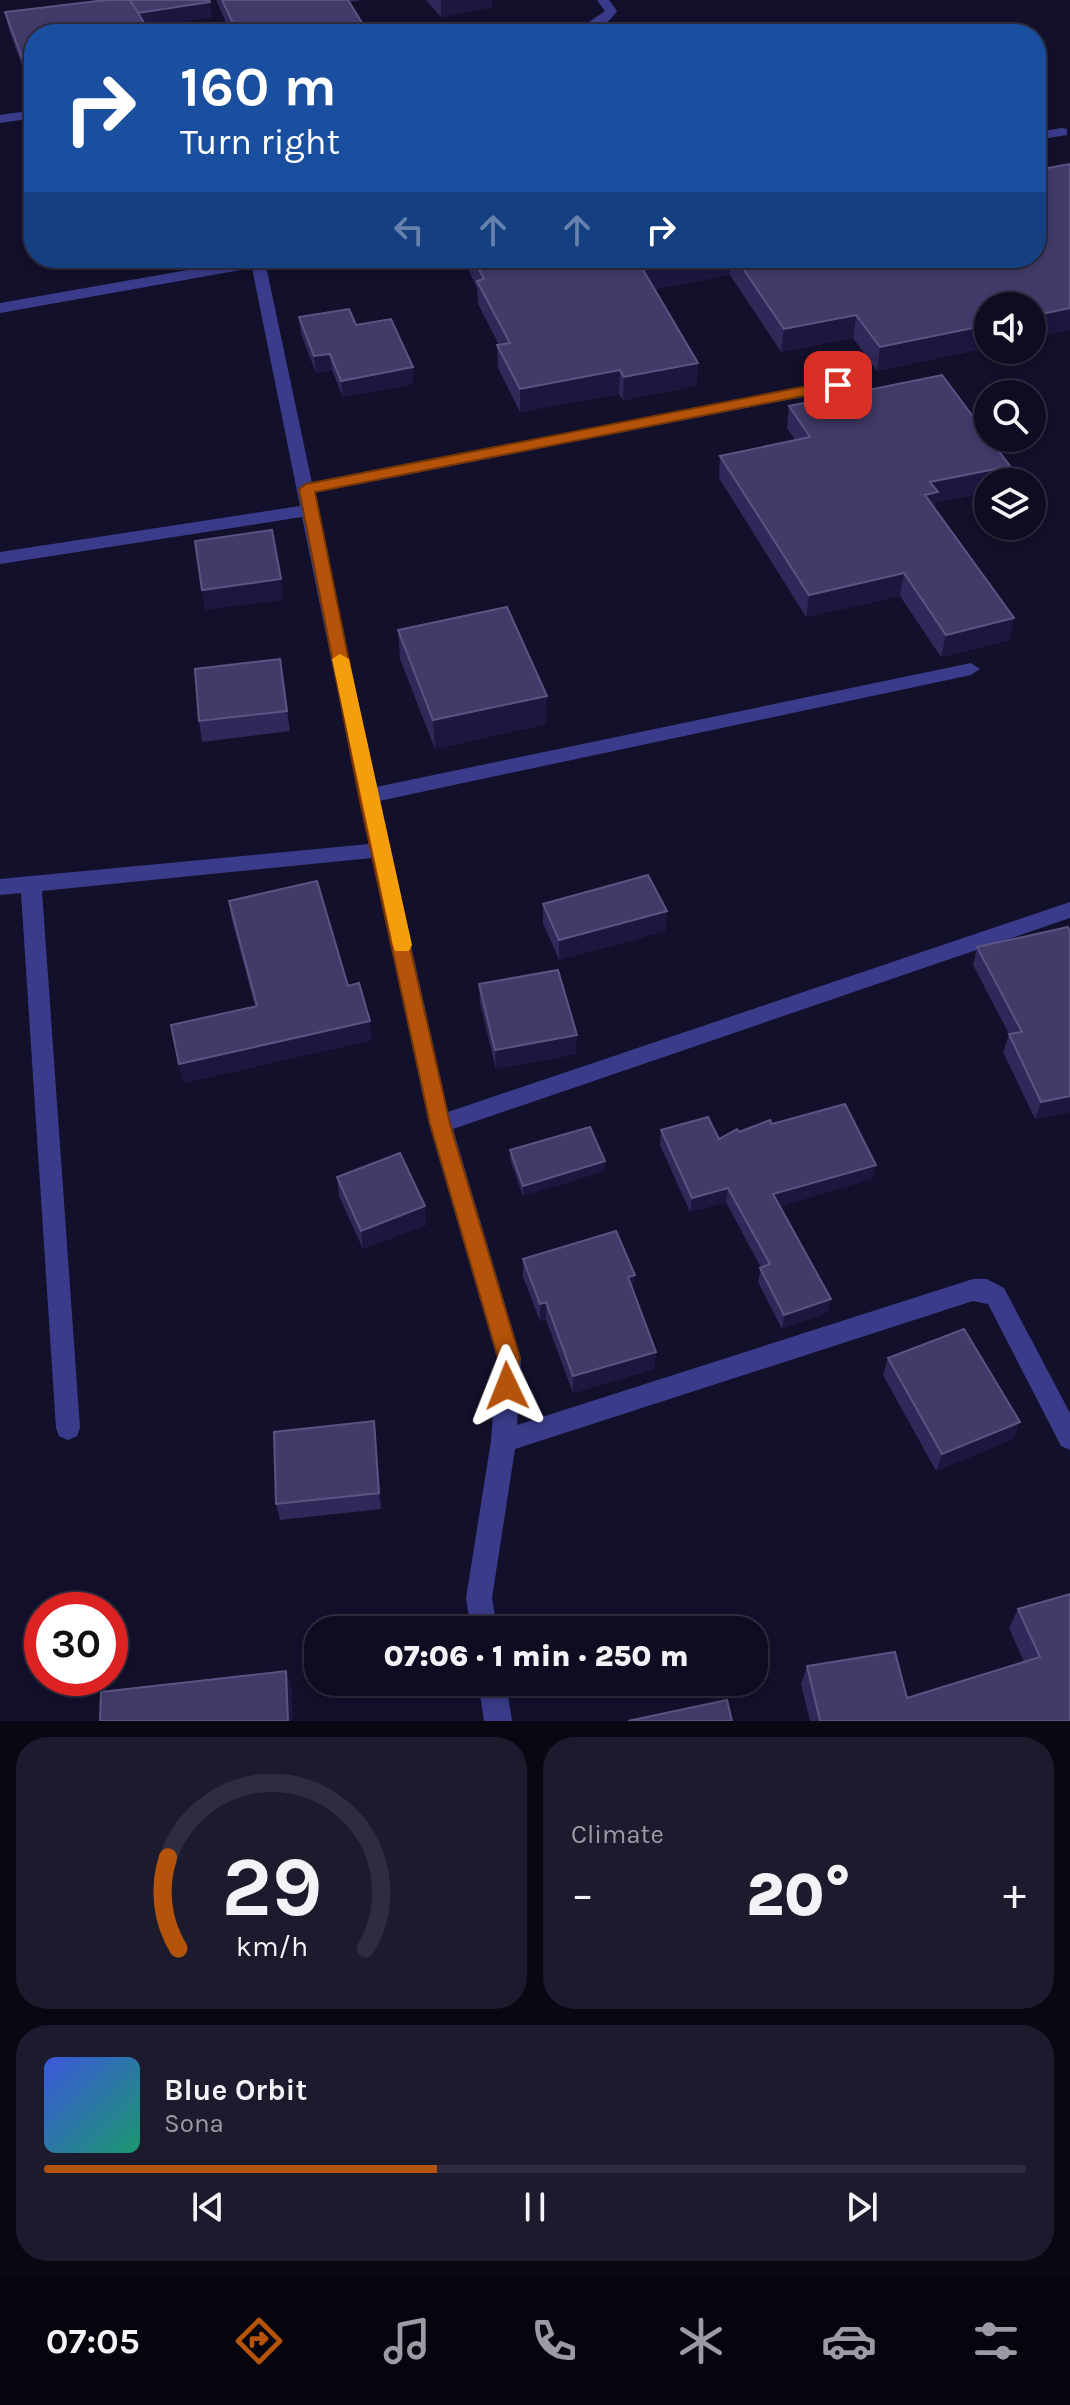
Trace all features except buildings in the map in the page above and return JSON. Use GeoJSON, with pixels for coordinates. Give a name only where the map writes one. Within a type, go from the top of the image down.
{"type":"FeatureCollection","features":[{"type":"Feature","properties":{"kind":"street"},"geometry":{"type":"LineString","coordinates":[[599,24],[607,20],[611,11],[603,0]]}},
{"type":"Feature","properties":{"kind":"street"},"geometry":{"type":"LineString","coordinates":[[0,119],[24,115]]}},
{"type":"Feature","properties":{"kind":"street"},"geometry":{"type":"LineString","coordinates":[[1046,134],[1062,132]]}},
{"type":"Feature","properties":{"kind":"street"},"geometry":{"type":"LineString","coordinates":[[0,308],[224,268]]}},
{"type":"Feature","properties":{"kind":"street"},"geometry":{"type":"LineString","coordinates":[[259,268],[368,796],[440,1124],[509,1358],[504,1441],[479,1598],[482,1616]]}},
{"type":"Feature","properties":{"kind":"street"},"geometry":{"type":"LineString","coordinates":[[306,489],[838,385]]}},
{"type":"Feature","properties":{"kind":"street"},"geometry":{"type":"LineString","coordinates":[[0,558],[311,510]]}},
{"type":"Feature","properties":{"kind":"street"},"geometry":{"type":"LineString","coordinates":[[368,796],[971,669]]}},
{"type":"Feature","properties":{"kind":"street"},"geometry":{"type":"LineString","coordinates":[[0,887],[382,850]]}},
{"type":"Feature","properties":{"kind":"street"},"geometry":{"type":"LineString","coordinates":[[31,884],[68,1428]]}},
{"type":"Feature","properties":{"kind":"street"},"geometry":{"type":"LineString","coordinates":[[440,1124],[1070,910]]}},
{"type":"Feature","properties":{"kind":"street"},"geometry":{"type":"LineString","coordinates":[[504,1441],[973,1290],[987,1290],[996,1296],[1070,1438]]}},
{"type":"Feature","properties":{"kind":"street"},"geometry":{"type":"LineString","coordinates":[[494,1696],[498,1721]]}},
{"type":"Feature","properties":{"kind":"slow traffic"},"geometry":{"type":"LineString","coordinates":[[340,659],[402,945]]}},
{"type":"Feature","properties":{"kind":"route"},"geometry":{"type":"LineString","coordinates":[[507,1386],[509,1358],[440,1124],[368,796],[306,489],[838,385]]}}]}
